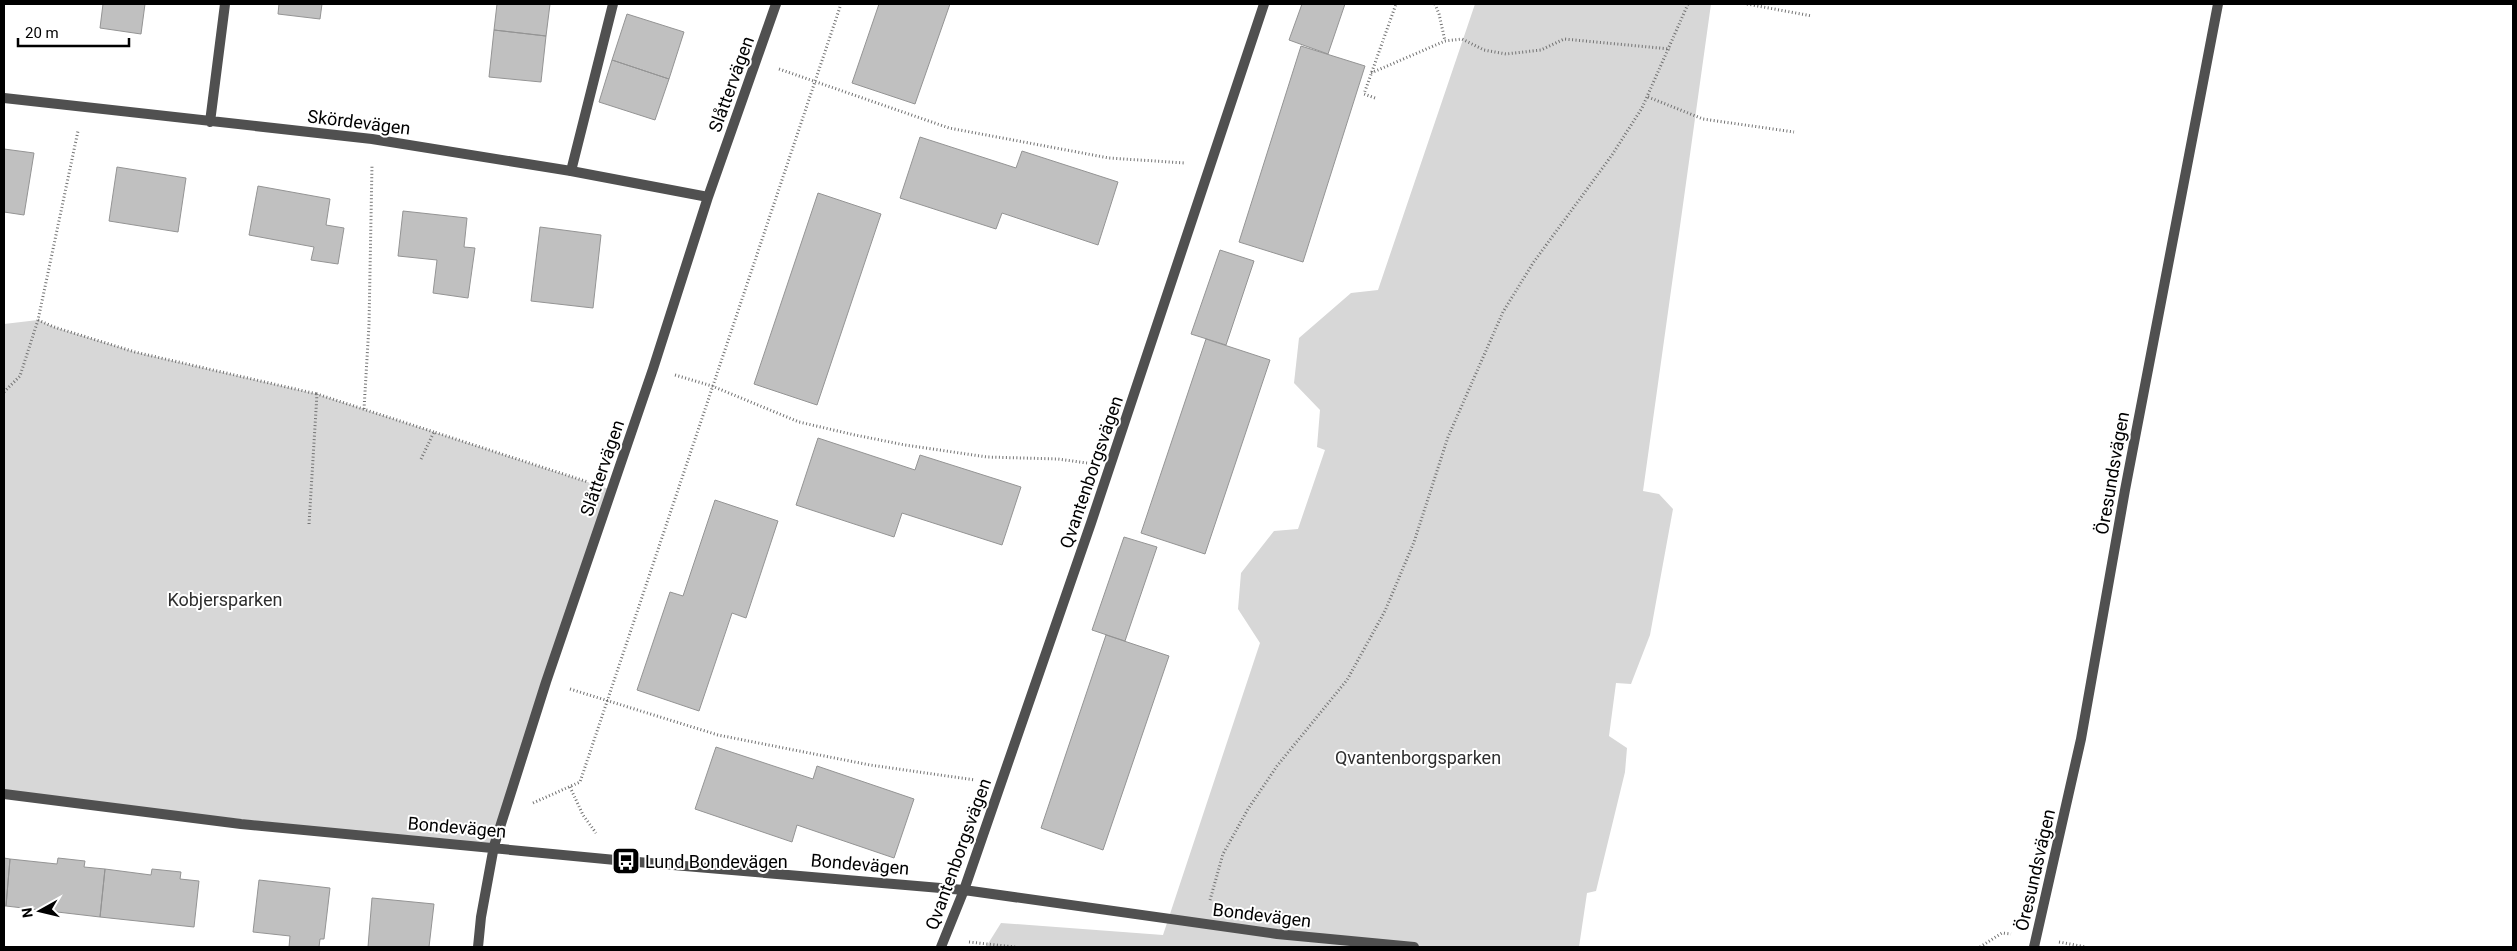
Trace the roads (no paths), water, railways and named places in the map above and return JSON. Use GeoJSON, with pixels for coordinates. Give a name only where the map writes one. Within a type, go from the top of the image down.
{"type":"FeatureCollection","features":[{"type":"Feature","properties":{"kind":"street"},"geometry":{"type":"LineString","coordinates":[[210,122],[225,4]]}},
{"type":"Feature","properties":{"kind":"street"},"geometry":{"type":"LineString","coordinates":[[571,170],[613,4]]}},
{"type":"Feature","properties":{"kind":"street","name":"Slåttervägen"},"geometry":{"type":"LineString","coordinates":[[478,947],[481,917],[494,846],[546,682],[653,369],[708,197],[776,4]]}},
{"type":"Feature","properties":{"kind":"street","name":"Qvantenborgsvägen"},"geometry":{"type":"LineString","coordinates":[[942,943],[964,890],[1001,784],[1110,466],[1264,4]]}},
{"type":"Feature","properties":{"kind":"street","name":"Öresundsvägen"},"geometry":{"type":"LineString","coordinates":[[2034,947],[2081,739],[2125,490],[2218,4]]}},
{"type":"Feature","properties":{"kind":"street","name":"Skördevägen"},"geometry":{"type":"LineString","coordinates":[[4,98],[372,139],[571,170],[708,197]]}},
{"type":"Feature","properties":{"kind":"street","name":"Bondevägen"},"geometry":{"type":"LineString","coordinates":[[4,794],[241,824],[494,846],[626,861],[964,890],[1277,934],[1414,947]]}},
{"type":"Feature","properties":{"kind":"place","name":"Lund Bondevägen"},"geometry":{"type":"Point","coordinates":[626,861]}},
{"type":"Feature","properties":{"kind":"park label","name":"Kobjersparken"},"geometry":{"type":"Point","coordinates":[225,599]}},
{"type":"Feature","properties":{"kind":"park label","name":"Qvantenborgsparken"},"geometry":{"type":"Point","coordinates":[1418,757]}}]}
